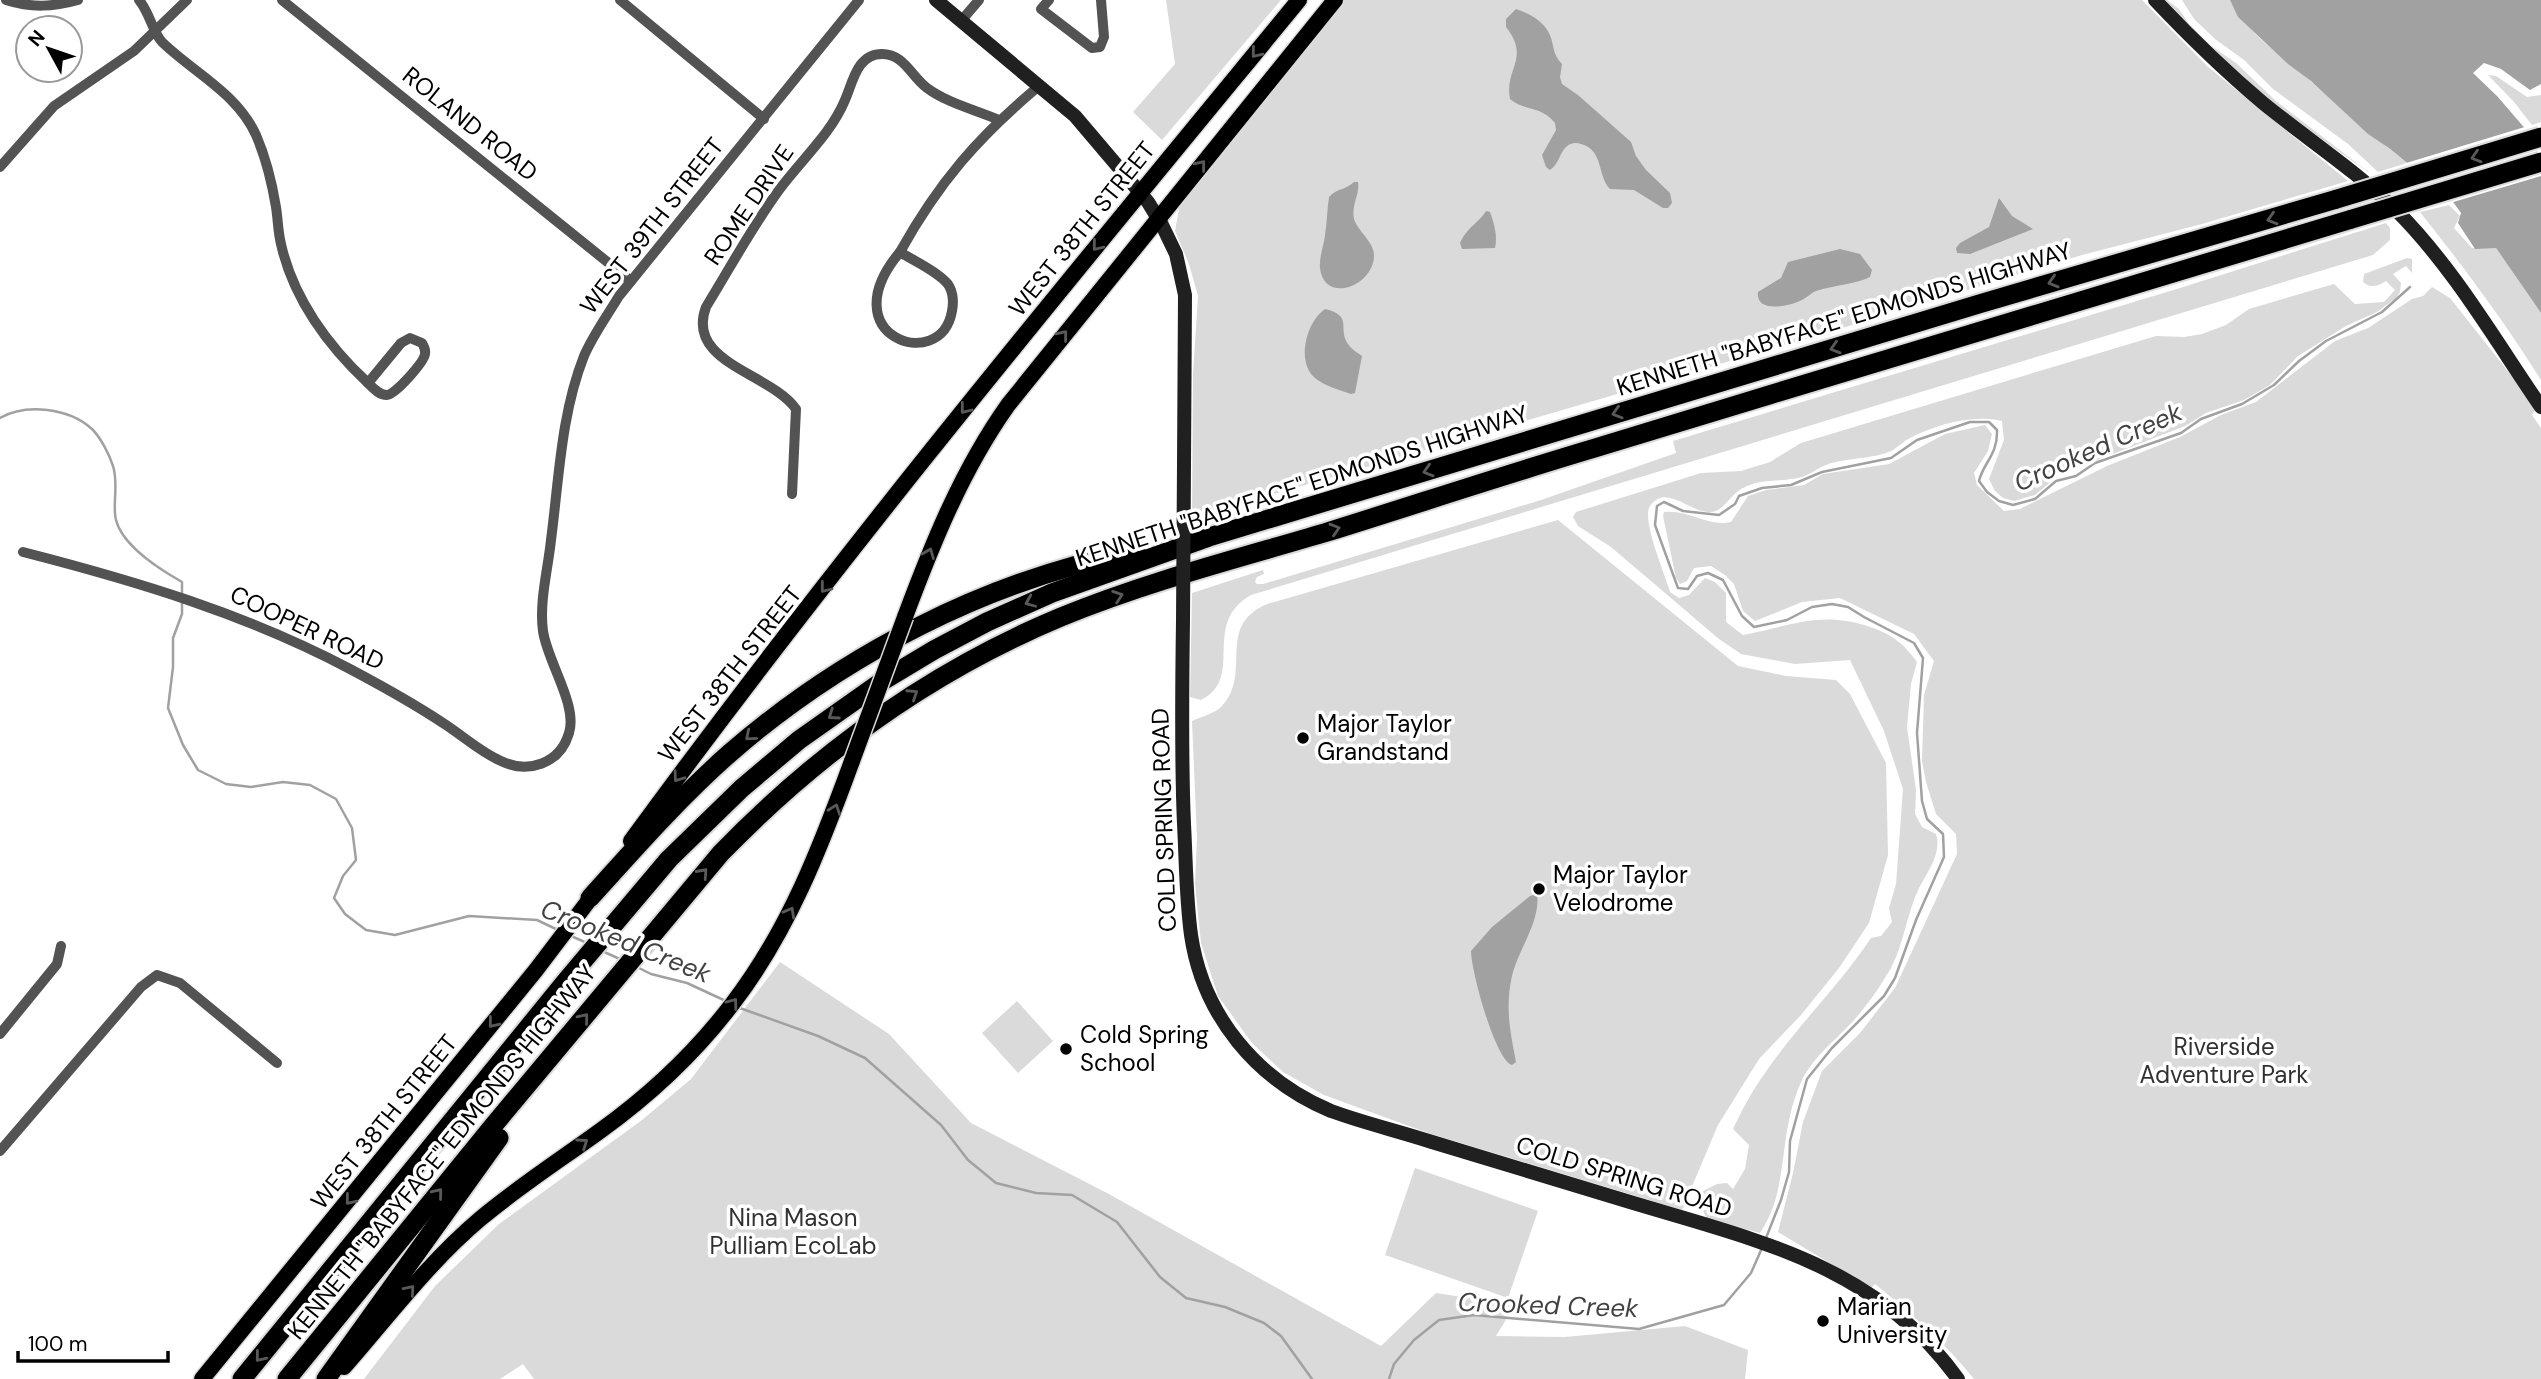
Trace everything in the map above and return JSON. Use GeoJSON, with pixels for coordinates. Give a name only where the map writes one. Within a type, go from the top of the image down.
{"type":"FeatureCollection","features":[{"type":"Feature","properties":{"kind":"highway","name":"KENNETH \"BABYFACE\" EDMONDS HIGHWAY"},"geometry":{"type":"LineString","coordinates":[[242,1379],[566,981],[678,850],[742,788],[799,740],[884,680],[960,635],[1083,580],[1209,537],[2541,137]]}},
{"type":"Feature","properties":{"kind":"highway","name":"KENNETH \"BABYFACE\" EDMONDS HIGHWAY"},"geometry":{"type":"LineString","coordinates":[[287,1379],[705,871],[757,817],[858,732],[921,688],[960,665],[1064,616],[1141,588],[2541,162]]}},
{"type":"Feature","properties":{"kind":"highway"},"geometry":{"type":"LineString","coordinates":[[590,898],[667,814],[730,753],[791,704],[867,655],[931,621],[1016,585],[1104,557],[1209,537]]}},
{"type":"Feature","properties":{"kind":"highway"},"geometry":{"type":"LineString","coordinates":[[326,1379],[502,1133],[550,1060]]}},
{"type":"Feature","properties":{"kind":"main road","name":"WEST 38TH STREET"},"geometry":{"type":"LineString","coordinates":[[202,1379],[536,970],[688,763],[837,572],[999,367],[1144,198],[1299,0]]}},
{"type":"Feature","properties":{"kind":"main road"},"geometry":{"type":"LineString","coordinates":[[334,1379],[417,1281],[464,1233],[640,1099],[675,1069],[733,1003],[759,965],[805,883],[949,506],[986,437],[1018,391],[1335,0]]}},
{"type":"Feature","properties":{"kind":"street"},"geometry":{"type":"LineString","coordinates":[[6,0],[44,7],[78,0]]}},
{"type":"Feature","properties":{"kind":"street"},"geometry":{"type":"LineString","coordinates":[[139,0],[150,14],[155,32],[163,42],[225,93],[246,117],[268,171],[280,243],[293,281],[326,337],[368,383],[383,395],[396,392],[424,358],[422,343],[410,338],[401,343],[368,383]]}},
{"type":"Feature","properties":{"kind":"street"},"geometry":{"type":"LineString","coordinates":[[0,167],[54,106],[134,51],[187,0]]}},
{"type":"Feature","properties":{"kind":"street","name":"ROLAND ROAD"},"geometry":{"type":"LineString","coordinates":[[282,0],[631,281]]}},
{"type":"Feature","properties":{"kind":"street"},"geometry":{"type":"LineString","coordinates":[[620,0],[764,118]]}},
{"type":"Feature","properties":{"kind":"street","name":"WEST 39TH STREET"},"geometry":{"type":"LineString","coordinates":[[555,756],[570,733],[571,714],[546,647],[543,614],[565,426],[585,354],[602,323],[631,281],[859,0]]}},
{"type":"Feature","properties":{"kind":"street","name":"COLD SPRING ROAD"},"geometry":{"type":"LineString","coordinates":[[936,0],[1083,124],[1144,198],[1158,218],[1176,254],[1185,295],[1182,766],[1187,904],[1199,970],[1209,996],[1238,1044],[1282,1084],[1331,1111],[1731,1233],[1794,1254],[1832,1271],[1883,1303],[1919,1334],[1958,1379]]}},
{"type":"Feature","properties":{"kind":"street"},"geometry":{"type":"LineString","coordinates":[[961,21],[979,0]]}},
{"type":"Feature","properties":{"kind":"street"},"geometry":{"type":"LineString","coordinates":[[1030,0],[1045,4],[1087,46],[1096,48],[1104,40],[1101,0]]}},
{"type":"Feature","properties":{"kind":"street"},"geometry":{"type":"LineString","coordinates":[[2155,0],[2262,102],[2360,177],[2398,212],[2450,274],[2541,407]]}},
{"type":"Feature","properties":{"kind":"street","name":"ROME DRIVE"},"geometry":{"type":"LineString","coordinates":[[792,494],[796,409],[781,393],[710,348],[702,325],[706,307],[779,189],[831,125],[843,105],[857,68],[866,58],[879,54],[893,55],[934,93],[999,120]]}},
{"type":"Feature","properties":{"kind":"street"},"geometry":{"type":"LineString","coordinates":[[900,252],[945,280],[953,295],[949,323],[927,341],[914,343],[899,340],[888,333],[879,321],[877,297],[880,284],[890,262],[900,252],[921,214],[943,183],[973,146],[999,120],[1040,86]]}},
{"type":"Feature","properties":{"kind":"street","name":"COOPER ROAD"},"geometry":{"type":"LineString","coordinates":[[23,552],[167,591],[271,631],[339,663],[400,697],[510,765],[525,768],[539,765],[555,756]]}},
{"type":"Feature","properties":{"kind":"street"},"geometry":{"type":"LineString","coordinates":[[0,1034],[57,964],[61,946]]}},
{"type":"Feature","properties":{"kind":"street"},"geometry":{"type":"LineString","coordinates":[[0,1151],[141,987],[157,975],[180,983],[277,1063]]}},
{"type":"Feature","properties":{"kind":"green space"},"geometry":{"type":"Polygon","coordinates":[[[1166,0],[1281,0],[1162,140],[1133,112],[1175,64],[1166,0]]]}},
{"type":"Feature","properties":{"kind":"green space"},"geometry":{"type":"Polygon","coordinates":[[[1343,0],[2142,0],[2207,66],[2348,181],[2202,224],[2082,255],[1813,337],[1192,518],[1193,374],[1198,296],[1189,264],[1175,231],[1180,204],[1343,0]]]}},
{"type":"Feature","properties":{"kind":"green space"},"geometry":{"type":"Polygon","coordinates":[[[2163,0],[2179,9],[2189,24],[2210,45],[2236,63],[2276,101],[2371,174],[2283,112],[2207,44],[2163,0]]]}},
{"type":"Feature","properties":{"kind":"green space"},"geometry":{"type":"Polygon","coordinates":[[[2182,0],[2230,0],[2245,23],[2267,44],[2407,163],[2378,172],[2348,144],[2273,89],[2244,60],[2215,39],[2194,19],[2182,0]]]}},
{"type":"Feature","properties":{"kind":"green space"},"geometry":{"type":"Polygon","coordinates":[[[2488,75],[2496,76],[2527,97],[2541,95],[2541,122],[2532,125],[2488,75]]]}},
{"type":"Feature","properties":{"kind":"green space"},"geometry":{"type":"Polygon","coordinates":[[[2449,205],[2460,216],[2454,228],[2472,248],[2496,248],[2541,313],[2541,380],[2483,294],[2420,212],[2449,205]]]}},
{"type":"Feature","properties":{"kind":"green space"},"geometry":{"type":"Polygon","coordinates":[[[2386,223],[2390,228],[2390,240],[2373,255],[1251,595],[1236,607],[1228,621],[1221,678],[1214,690],[1201,700],[1190,697],[1192,593],[1263,570],[1264,574],[1257,577],[1255,582],[1263,584],[1541,500],[1676,453],[1673,441],[2386,223]]]}},
{"type":"Feature","properties":{"kind":"green space"},"geometry":{"type":"Polygon","coordinates":[[[2407,258],[2412,259],[2412,273],[2406,266],[2393,274],[2401,283],[2396,298],[2377,312],[2346,326],[2298,356],[2270,385],[2244,400],[2206,413],[2185,426],[2059,475],[2035,495],[2014,501],[2003,498],[1995,491],[1989,479],[2004,440],[2002,421],[1979,419],[1932,428],[1893,450],[1834,462],[1802,477],[1749,485],[1712,512],[1704,512],[1664,497],[1656,499],[1650,506],[1648,513],[1651,534],[1670,592],[1679,598],[1689,595],[1705,578],[1715,582],[1726,593],[1726,622],[1743,635],[1806,621],[1836,620],[1852,622],[1885,633],[1897,640],[1912,656],[1917,662],[1911,684],[1907,727],[1916,790],[1915,814],[1922,827],[1936,834],[1937,841],[1936,855],[1915,898],[1891,968],[1868,1003],[1820,1054],[1802,1080],[1791,1112],[1775,1201],[1760,1233],[1707,1219],[1700,1204],[1703,1191],[1717,1184],[1727,1183],[1733,1189],[1745,1169],[1749,1145],[1733,1129],[1756,1087],[1777,1056],[1871,938],[1881,936],[1892,922],[1889,908],[1896,884],[1903,789],[1884,731],[1850,660],[1795,664],[1741,654],[1719,639],[1611,547],[1578,526],[1573,517],[1576,512],[1701,473],[1741,471],[1770,462],[1801,443],[2156,336],[2184,337],[2202,334],[2226,325],[2249,309],[2334,284],[2355,304],[2384,302],[2395,290],[2386,281],[2369,286],[2363,282],[2364,274],[2407,258]]]}},
{"type":"Feature","properties":{"kind":"green space","name":"Riverside Adventure Park"},"geometry":{"type":"Polygon","coordinates":[[[2432,287],[2450,298],[2537,408],[2532,415],[2541,428],[2541,1379],[1974,1379],[1927,1329],[1875,1284],[1871,1288],[1778,1232],[1803,1122],[1822,1071],[1860,1033],[1895,988],[1957,854],[1956,834],[1936,814],[1922,761],[1924,695],[1934,661],[1914,634],[1840,598],[1802,602],[1755,621],[1743,611],[1734,584],[1711,566],[1694,568],[1687,581],[1680,584],[1676,578],[1664,512],[1681,513],[1714,522],[1731,522],[1748,496],[1766,490],[1804,485],[1823,474],[1889,464],[1945,434],[1985,425],[1992,434],[1988,451],[1974,473],[1977,485],[2004,511],[2020,509],[2107,466],[2180,437],[2221,415],[2256,402],[2335,341],[2368,328],[2412,299],[2423,296],[2432,287]]]}},
{"type":"Feature","properties":{"kind":"green space","name":"Major Taylor Velodrome"},"geometry":{"type":"Polygon","coordinates":[[[1558,520],[1738,666],[1786,676],[1836,680],[1850,694],[1886,763],[1888,855],[1869,923],[1839,968],[1801,1015],[1759,1059],[1718,1125],[1682,1210],[1428,1133],[1324,1095],[1283,1072],[1252,1043],[1218,996],[1201,943],[1195,884],[1197,838],[1192,721],[1221,707],[1230,694],[1235,680],[1238,638],[1242,625],[1251,614],[1267,604],[1558,520]]]}},
{"type":"Feature","properties":{"kind":"green space","name":"Nina Mason Pulliam EcoLab"},"geometry":{"type":"Polygon","coordinates":[[[780,962],[889,1034],[971,1123],[1107,1193],[1381,1346],[1436,1293],[1515,1305],[1496,1336],[1565,1337],[1685,1326],[1748,1350],[1745,1379],[534,1379],[523,1364],[500,1379],[364,1379],[435,1286],[499,1224],[642,1120],[691,1079],[780,962]]]}},
{"type":"Feature","properties":{"kind":"green space"},"geometry":{"type":"Polygon","coordinates":[[[1017,1001],[1053,1041],[1018,1073],[982,1033],[1017,1001]]]}},
{"type":"Feature","properties":{"kind":"green space"},"geometry":{"type":"Polygon","coordinates":[[[1415,1168],[1538,1211],[1508,1298],[1385,1255],[1415,1168]]]}},
{"type":"Feature","properties":{"kind":"shaded area"},"geometry":{"type":"Polygon","coordinates":[[[2230,0],[2541,0],[2541,84],[2530,90],[2501,69],[2484,63],[2473,73],[2497,96],[2541,147],[2541,313],[2496,248],[2475,249],[2458,223],[2461,213],[2451,199],[2368,134],[2311,81],[2288,64],[2238,17],[2230,0]]]}},
{"type":"Feature","properties":{"kind":"shaded area"},"geometry":{"type":"Polygon","coordinates":[[[1516,9],[1543,25],[1562,64],[1562,84],[1631,142],[1636,156],[1646,170],[1670,193],[1672,203],[1668,208],[1663,208],[1634,190],[1610,189],[1597,157],[1581,144],[1573,143],[1568,146],[1553,168],[1550,170],[1546,167],[1542,155],[1556,130],[1555,123],[1544,113],[1510,99],[1510,79],[1517,56],[1513,38],[1506,27],[1506,19],[1516,9]]]}},
{"type":"Feature","properties":{"kind":"shaded area"},"geometry":{"type":"Polygon","coordinates":[[[1358,182],[1358,186],[1354,219],[1372,247],[1374,257],[1371,268],[1357,283],[1338,288],[1330,286],[1323,279],[1320,268],[1329,197],[1358,182]]]}},
{"type":"Feature","properties":{"kind":"shaded area"},"geometry":{"type":"Polygon","coordinates":[[[1999,198],[2012,216],[2033,229],[1970,254],[1957,253],[1956,248],[1960,243],[1989,227],[1999,198]]]}},
{"type":"Feature","properties":{"kind":"shaded area"},"geometry":{"type":"Polygon","coordinates":[[[1486,211],[1490,212],[1494,225],[1495,248],[1462,249],[1460,243],[1463,237],[1486,211]]]}},
{"type":"Feature","properties":{"kind":"shaded area"},"geometry":{"type":"Polygon","coordinates":[[[1840,249],[1860,254],[1872,270],[1870,277],[1816,291],[1802,300],[1782,306],[1768,306],[1759,299],[1758,292],[1781,278],[1788,262],[1840,249]]]}},
{"type":"Feature","properties":{"kind":"shaded area"},"geometry":{"type":"Polygon","coordinates":[[[1325,309],[1339,315],[1348,344],[1362,356],[1355,393],[1332,388],[1309,371],[1305,353],[1308,332],[1325,309]]]}},
{"type":"Feature","properties":{"kind":"shaded area"},"geometry":{"type":"Polygon","coordinates":[[[1537,894],[1536,915],[1515,966],[1510,988],[1509,1019],[1516,1062],[1512,1065],[1498,1048],[1492,1032],[1479,994],[1471,951],[1492,927],[1530,896],[1537,894]]]}},
{"type":"Feature","properties":{"kind":"pier"},"geometry":{"type":"Polygon","coordinates":[[[2528,126],[2541,141],[2541,176],[2450,203],[2403,164],[2528,126]]]}},
{"type":"Feature","properties":{"kind":"waterway","name":"Crooked Creek"},"geometry":{"type":"LineString","coordinates":[[1766,1238],[1789,1172],[1790,1141],[1807,1079],[1832,1048],[1884,996],[1895,978],[1916,920],[1944,857],[1943,834],[1927,819],[1922,801],[1917,733],[1923,658],[1914,643],[1848,607],[1832,604],[1812,607],[1787,620],[1754,627],[1742,616],[1723,580],[1708,573],[1697,576],[1688,589],[1678,588],[1655,525],[1657,506],[1664,502],[1683,511],[1719,515],[1735,504],[1739,496],[1762,488],[1791,485],[1822,472],[1891,458],[1917,440],[1970,422],[1989,422],[1997,430],[1993,452],[1979,481],[1987,492],[1999,501],[2013,505],[2035,499],[2056,481],[2076,476],[2095,463],[2181,433],[2201,419],[2242,404],[2274,385],[2299,361],[2326,341],[2382,312],[2410,287]]}},
{"type":"Feature","properties":{"kind":"waterway","name":"Crooked Creek"},"geometry":{"type":"LineString","coordinates":[[0,418],[22,410],[47,410],[72,416],[92,429],[99,437],[113,466],[115,514],[120,530],[144,557],[182,582],[182,595]]}},
{"type":"Feature","properties":{"kind":"waterway","name":"Crooked Creek"},"geometry":{"type":"LineString","coordinates":[[182,602],[182,614],[173,638],[168,708],[183,745],[198,770],[226,784],[251,787],[283,782],[310,785],[336,799],[352,828],[356,860],[343,876],[334,898],[345,914],[366,930],[395,935],[469,916],[537,920],[558,930]]}},
{"type":"Feature","properties":{"kind":"waterway","name":"Crooked Creek"},"geometry":{"type":"LineString","coordinates":[[571,936],[587,943]]}},
{"type":"Feature","properties":{"kind":"waterway","name":"Crooked Creek"},"geometry":{"type":"LineString","coordinates":[[602,951],[622,960]]}},
{"type":"Feature","properties":{"kind":"waterway","name":"Crooked Creek"},"geometry":{"type":"LineString","coordinates":[[637,967],[651,974],[687,983],[728,1002]]}},
{"type":"Feature","properties":{"kind":"waterway","name":"Crooked Creek"},"geometry":{"type":"LineString","coordinates":[[737,1007],[818,1036],[865,1058],[941,1125],[968,1160],[996,1183],[1036,1193],[1072,1195],[1117,1222],[1160,1277],[1186,1298],[1225,1307],[1264,1323],[1281,1336],[1312,1379]]}},
{"type":"Feature","properties":{"kind":"waterway","name":"Crooked Creek"},"geometry":{"type":"LineString","coordinates":[[1389,1379],[1394,1364],[1414,1340],[1439,1320],[1474,1315],[1639,1329],[1724,1305],[1751,1273],[1762,1248]]}},
{"type":"Feature","properties":{"kind":"place","name":"Major Taylor Grandstand"},"geometry":{"type":"Point","coordinates":[1303,738]}},
{"type":"Feature","properties":{"kind":"place","name":"Major Taylor Velodrome"},"geometry":{"type":"Point","coordinates":[1539,889]}},
{"type":"Feature","properties":{"kind":"place","name":"Cold Spring School"},"geometry":{"type":"Point","coordinates":[1066,1049]}},
{"type":"Feature","properties":{"kind":"place","name":"Marian University"},"geometry":{"type":"Point","coordinates":[1823,1321]}}]}
